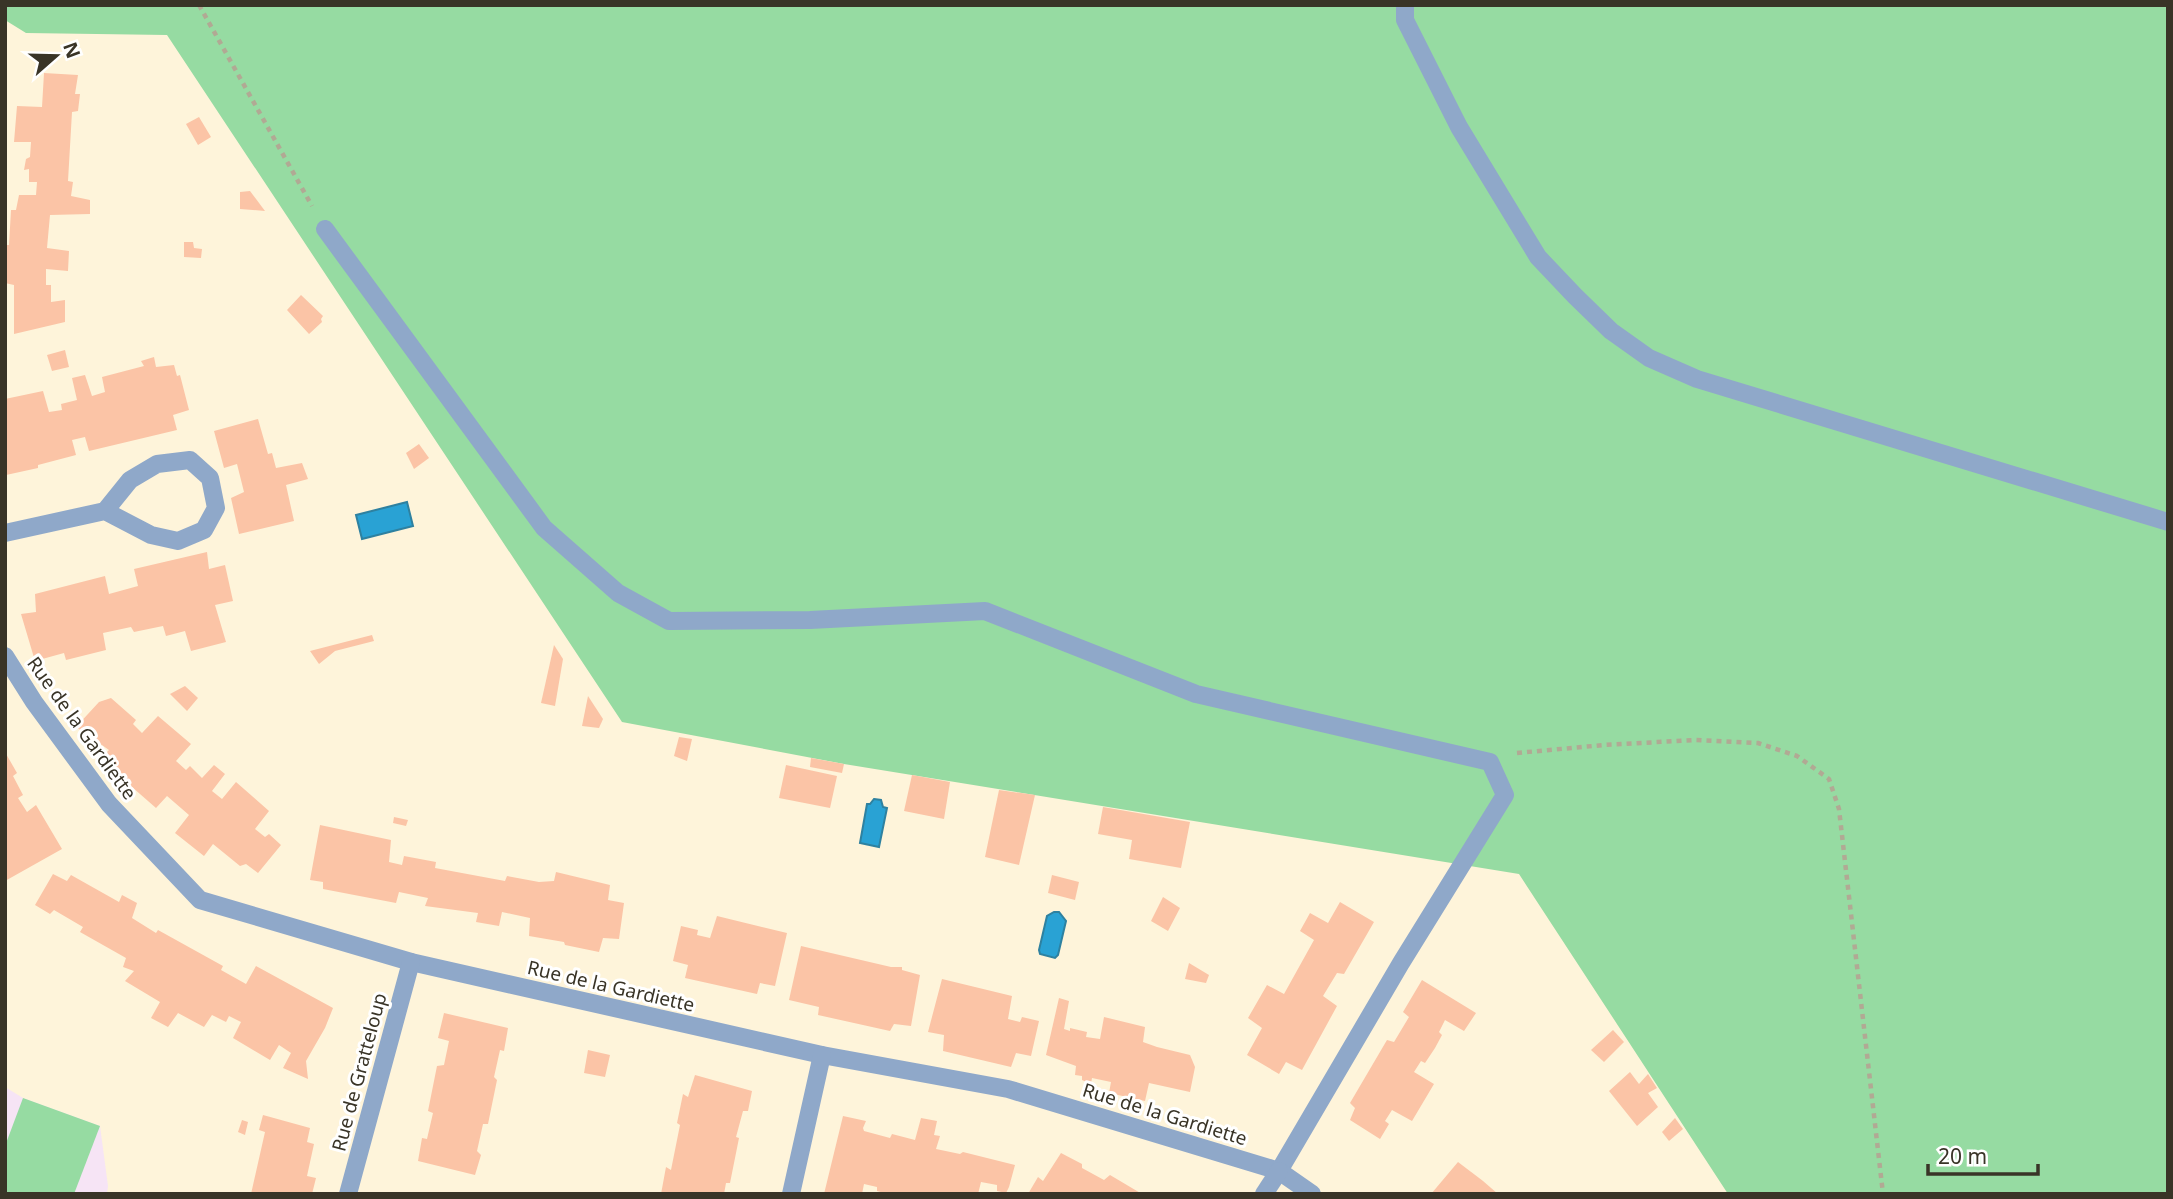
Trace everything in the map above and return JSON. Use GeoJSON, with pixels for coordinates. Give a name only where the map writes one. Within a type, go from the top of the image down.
{"type":"FeatureCollection","features":[{"type":"Feature","properties":{"kind":"street"},"geometry":{"type":"LineString","coordinates":[[1405,5],[1405,20],[1458,127],[1538,257],[1611,331],[1649,358],[1697,379],[2168,522]]}},
{"type":"Feature","properties":{"kind":"street"},"geometry":{"type":"LineString","coordinates":[[325,229],[544,528],[618,593],[670,621],[810,620],[985,611],[1196,694],[1490,762],[1506,796],[1401,963],[1264,1194]]}},
{"type":"Feature","properties":{"kind":"street"},"geometry":{"type":"LineString","coordinates":[[5,533],[105,511],[130,480],[157,464],[191,460],[210,478],[216,508],[204,530],[178,541],[151,535],[105,511]]}},
{"type":"Feature","properties":{"kind":"street","name":"Rue de la Gardiette"},"geometry":{"type":"LineString","coordinates":[[5,656],[34,702],[109,804],[200,900],[411,962],[822,1055],[1008,1089],[1279,1171],[1312,1194]]}},
{"type":"Feature","properties":{"kind":"street","name":"Rue de Gratteloup"},"geometry":{"type":"LineString","coordinates":[[348,1194],[411,962]]}},
{"type":"Feature","properties":{"kind":"street"},"geometry":{"type":"LineString","coordinates":[[791,1194],[822,1055]]}},
{"type":"Feature","properties":{"kind":"path"},"geometry":{"type":"LineString","coordinates":[[199,5],[325,229]]}},
{"type":"Feature","properties":{"kind":"path"},"geometry":{"type":"LineString","coordinates":[[1512,754],[1695,740],[1758,743],[1797,756],[1829,779],[1839,809],[1883,1194]]}},
{"type":"Feature","properties":{"kind":"shaded area"},"geometry":{"type":"Polygon","coordinates":[[[5,1087],[23,1098],[100,1126],[107,1194],[5,1194],[5,1087]]]}},
{"type":"Feature","properties":{"kind":"green space"},"geometry":{"type":"Polygon","coordinates":[[[5,5],[2168,5],[2168,1194],[1728,1194],[1519,874],[844,764],[622,722],[167,35],[26,33],[5,20],[5,5]]]}},
{"type":"Feature","properties":{"kind":"green space"},"geometry":{"type":"Polygon","coordinates":[[[23,1098],[100,1126],[74,1194],[5,1194],[5,1146],[23,1098]]]}},
{"type":"Feature","properties":{"kind":"water"},"geometry":{"type":"Polygon","coordinates":[[[407,502],[413,526],[362,539],[356,515],[407,502]]]}},
{"type":"Feature","properties":{"kind":"water"},"geometry":{"type":"Polygon","coordinates":[[[874,799],[881,800],[883,807],[887,808],[879,847],[860,843],[867,804],[874,799]]]}},
{"type":"Feature","properties":{"kind":"water"},"geometry":{"type":"Polygon","coordinates":[[[1059,912],[1066,921],[1055,958],[1040,954],[1039,950],[1047,916],[1059,912]]]}},
{"type":"Feature","properties":{"kind":"building"},"geometry":{"type":"Polygon","coordinates":[[[44,73],[78,75],[75,94],[80,94],[78,111],[72,112],[68,181],[73,182],[71,196],[90,200],[90,214],[50,215],[47,248],[69,251],[68,271],[46,269],[46,285],[51,285],[51,302],[65,300],[65,322],[14,334],[14,285],[5,283],[5,245],[9,245],[11,210],[16,210],[19,195],[36,195],[37,182],[29,182],[29,169],[24,170],[26,159],[30,157],[31,142],[14,142],[17,106],[42,107],[44,73]]]}},
{"type":"Feature","properties":{"kind":"building"},"geometry":{"type":"Polygon","coordinates":[[[199,117],[211,137],[198,145],[186,124],[199,117]]]}},
{"type":"Feature","properties":{"kind":"building"},"geometry":{"type":"Polygon","coordinates":[[[250,191],[265,211],[240,209],[240,192],[250,191]]]}},
{"type":"Feature","properties":{"kind":"building"},"geometry":{"type":"Polygon","coordinates":[[[184,242],[193,242],[194,248],[202,249],[201,258],[184,257],[184,242]]]}},
{"type":"Feature","properties":{"kind":"building"},"geometry":{"type":"Polygon","coordinates":[[[301,295],[323,316],[322,322],[309,334],[287,310],[301,295]]]}},
{"type":"Feature","properties":{"kind":"building"},"geometry":{"type":"Polygon","coordinates":[[[65,350],[69,367],[52,371],[47,355],[65,350]]]}},
{"type":"Feature","properties":{"kind":"building"},"geometry":{"type":"Polygon","coordinates":[[[154,357],[156,367],[174,365],[177,376],[180,375],[189,410],[173,415],[177,430],[89,451],[85,437],[72,440],[76,455],[6,475],[5,399],[43,391],[49,412],[62,410],[61,404],[77,400],[72,378],[85,375],[92,396],[105,392],[102,377],[144,366],[141,361],[154,357]]]}},
{"type":"Feature","properties":{"kind":"building"},"geometry":{"type":"Polygon","coordinates":[[[258,419],[268,454],[272,453],[276,468],[302,463],[308,479],[286,485],[294,521],[239,534],[231,498],[244,492],[237,464],[224,468],[214,431],[258,419]]]}},
{"type":"Feature","properties":{"kind":"building"},"geometry":{"type":"Polygon","coordinates":[[[419,444],[429,458],[414,469],[406,453],[419,444]]]}},
{"type":"Feature","properties":{"kind":"building"},"geometry":{"type":"Polygon","coordinates":[[[207,552],[209,569],[225,565],[233,601],[215,605],[226,642],[191,651],[185,631],[166,636],[163,626],[134,632],[131,627],[103,633],[106,650],[66,660],[64,653],[35,661],[21,614],[36,612],[35,594],[105,576],[109,594],[138,586],[134,569],[207,552]]]}},
{"type":"Feature","properties":{"kind":"building"},"geometry":{"type":"Polygon","coordinates":[[[372,635],[374,641],[335,651],[319,664],[310,651],[372,635]]]}},
{"type":"Feature","properties":{"kind":"building"},"geometry":{"type":"Polygon","coordinates":[[[554,645],[563,659],[555,706],[541,703],[554,645]]]}},
{"type":"Feature","properties":{"kind":"building"},"geometry":{"type":"Polygon","coordinates":[[[185,686],[198,698],[187,711],[170,694],[185,686]]]}},
{"type":"Feature","properties":{"kind":"building"},"geometry":{"type":"Polygon","coordinates":[[[588,696],[603,719],[599,728],[582,726],[588,696]]]}},
{"type":"Feature","properties":{"kind":"building"},"geometry":{"type":"Polygon","coordinates":[[[111,698],[136,720],[133,724],[142,733],[158,716],[191,744],[176,761],[186,770],[190,766],[202,778],[214,765],[225,774],[212,791],[222,799],[236,782],[269,811],[255,829],[265,837],[269,834],[281,845],[258,873],[246,864],[240,866],[213,844],[204,856],[175,833],[189,815],[167,796],[156,808],[100,759],[109,750],[76,727],[99,702],[111,698]]]}},
{"type":"Feature","properties":{"kind":"building"},"geometry":{"type":"Polygon","coordinates":[[[679,737],[692,739],[687,761],[674,756],[679,737]]]}},
{"type":"Feature","properties":{"kind":"building"},"geometry":{"type":"Polygon","coordinates":[[[5,752],[17,773],[13,776],[23,795],[18,798],[27,812],[36,805],[62,849],[5,881],[5,752]]]}},
{"type":"Feature","properties":{"kind":"building"},"geometry":{"type":"Polygon","coordinates":[[[811,758],[844,764],[842,773],[810,767],[811,758]]]}},
{"type":"Feature","properties":{"kind":"building"},"geometry":{"type":"Polygon","coordinates":[[[786,765],[837,776],[830,808],[779,798],[786,765]]]}},
{"type":"Feature","properties":{"kind":"building"},"geometry":{"type":"Polygon","coordinates":[[[912,775],[950,782],[944,819],[904,811],[912,775]]]}},
{"type":"Feature","properties":{"kind":"building"},"geometry":{"type":"Polygon","coordinates":[[[999,790],[1035,795],[1019,865],[985,857],[999,790]]]}},
{"type":"Feature","properties":{"kind":"building"},"geometry":{"type":"Polygon","coordinates":[[[1103,807],[1190,822],[1181,868],[1129,859],[1132,840],[1098,834],[1103,807]]]}},
{"type":"Feature","properties":{"kind":"building"},"geometry":{"type":"Polygon","coordinates":[[[394,817],[408,820],[406,826],[393,823],[394,817]]]}},
{"type":"Feature","properties":{"kind":"building"},"geometry":{"type":"Polygon","coordinates":[[[320,825],[391,840],[389,862],[402,865],[404,856],[436,862],[435,868],[505,881],[507,876],[539,882],[554,881],[556,872],[610,885],[608,900],[624,903],[619,939],[603,938],[599,952],[529,936],[530,918],[502,912],[499,926],[476,922],[478,913],[425,906],[428,898],[399,892],[396,903],[323,889],[323,882],[310,880],[320,825]]]}},
{"type":"Feature","properties":{"kind":"building"},"geometry":{"type":"Polygon","coordinates":[[[53,874],[67,881],[71,875],[119,902],[122,895],[137,903],[132,918],[223,966],[221,970],[246,984],[256,966],[333,1008],[306,1061],[308,1079],[283,1068],[291,1053],[279,1045],[270,1060],[233,1038],[241,1022],[229,1016],[226,1022],[212,1015],[204,1027],[178,1013],[168,1027],[151,1018],[160,1002],[125,981],[134,971],[123,967],[126,958],[80,932],[83,927],[54,910],[50,914],[35,905],[53,874]]]}},
{"type":"Feature","properties":{"kind":"building"},"geometry":{"type":"Polygon","coordinates":[[[1052,875],[1079,882],[1075,900],[1048,893],[1052,875]]]}},
{"type":"Feature","properties":{"kind":"building"},"geometry":{"type":"Polygon","coordinates":[[[1163,897],[1180,908],[1168,931],[1151,921],[1163,897]]]}},
{"type":"Feature","properties":{"kind":"building"},"geometry":{"type":"Polygon","coordinates":[[[1340,902],[1374,922],[1344,974],[1337,973],[1323,996],[1337,1006],[1302,1070],[1286,1062],[1279,1074],[1247,1055],[1262,1028],[1248,1018],[1267,985],[1284,994],[1314,940],[1300,931],[1310,913],[1328,923],[1340,902]]]}},
{"type":"Feature","properties":{"kind":"building"},"geometry":{"type":"Polygon","coordinates":[[[717,916],[787,933],[775,986],[760,983],[757,994],[685,978],[688,965],[673,961],[681,926],[698,930],[697,935],[710,938],[717,916]]]}},
{"type":"Feature","properties":{"kind":"building"},"geometry":{"type":"Polygon","coordinates":[[[801,946],[891,967],[902,967],[902,970],[920,975],[911,1026],[894,1024],[890,1031],[818,1015],[819,1007],[789,1000],[801,946]]]}},
{"type":"Feature","properties":{"kind":"building"},"geometry":{"type":"Polygon","coordinates":[[[1189,963],[1209,975],[1206,983],[1185,979],[1189,963]]]}},
{"type":"Feature","properties":{"kind":"building"},"geometry":{"type":"Polygon","coordinates":[[[942,979],[1012,996],[1008,1019],[1020,1022],[1022,1017],[1039,1021],[1031,1056],[1016,1053],[1011,1067],[943,1051],[944,1035],[928,1032],[942,979]]]}},
{"type":"Feature","properties":{"kind":"building"},"geometry":{"type":"Polygon","coordinates":[[[1422,980],[1476,1013],[1464,1031],[1445,1020],[1439,1032],[1442,1035],[1435,1048],[1425,1063],[1421,1061],[1414,1072],[1434,1084],[1412,1121],[1392,1110],[1385,1121],[1389,1124],[1380,1139],[1350,1120],[1355,1108],[1350,1103],[1387,1040],[1394,1042],[1409,1017],[1403,1012],[1422,980]]]}},
{"type":"Feature","properties":{"kind":"building"},"geometry":{"type":"Polygon","coordinates":[[[1059,998],[1069,1001],[1064,1029],[1087,1032],[1086,1037],[1100,1039],[1104,1017],[1145,1027],[1143,1042],[1190,1055],[1195,1067],[1190,1092],[1149,1083],[1145,1101],[1109,1093],[1111,1082],[1092,1078],[1091,1084],[1082,1080],[1082,1076],[1075,1075],[1076,1066],[1046,1055],[1059,998]]]}},
{"type":"Feature","properties":{"kind":"building"},"geometry":{"type":"Polygon","coordinates":[[[444,1013],[508,1028],[504,1051],[500,1050],[494,1077],[497,1080],[488,1124],[483,1124],[477,1151],[481,1155],[475,1175],[418,1161],[422,1138],[427,1139],[433,1113],[428,1111],[437,1066],[444,1065],[449,1041],[438,1038],[444,1013]]]}},
{"type":"Feature","properties":{"kind":"building"},"geometry":{"type":"Polygon","coordinates":[[[1613,1030],[1624,1042],[1604,1062],[1591,1050],[1613,1030]]]}},
{"type":"Feature","properties":{"kind":"building"},"geometry":{"type":"Polygon","coordinates":[[[588,1050],[610,1055],[605,1077],[584,1073],[588,1050]]]}},
{"type":"Feature","properties":{"kind":"building"},"geometry":{"type":"Polygon","coordinates":[[[1630,1072],[1639,1084],[1648,1074],[1657,1088],[1648,1093],[1658,1107],[1637,1126],[1609,1091],[1630,1072]]]}},
{"type":"Feature","properties":{"kind":"building"},"geometry":{"type":"Polygon","coordinates":[[[695,1075],[752,1091],[748,1111],[743,1111],[736,1137],[739,1138],[730,1183],[726,1183],[724,1194],[661,1194],[666,1167],[671,1170],[683,1094],[688,1097],[695,1075]]]}},
{"type":"Feature","properties":{"kind":"building"},"geometry":{"type":"Polygon","coordinates":[[[263,1115],[310,1128],[307,1142],[314,1144],[307,1176],[316,1178],[312,1194],[251,1194],[265,1132],[259,1130],[263,1115]]]}},
{"type":"Feature","properties":{"kind":"building"},"geometry":{"type":"Polygon","coordinates":[[[843,1116],[866,1121],[864,1131],[890,1138],[892,1134],[915,1140],[921,1118],[937,1121],[934,1135],[940,1136],[936,1149],[960,1154],[963,1152],[1015,1165],[1009,1187],[1006,1193],[997,1191],[997,1185],[981,1182],[978,1194],[888,1194],[877,1191],[877,1187],[864,1184],[862,1194],[824,1194],[843,1116]]]}},
{"type":"Feature","properties":{"kind":"building"},"geometry":{"type":"Polygon","coordinates":[[[1675,1118],[1683,1129],[1669,1141],[1662,1132],[1675,1118]]]}},
{"type":"Feature","properties":{"kind":"building"},"geometry":{"type":"Polygon","coordinates":[[[242,1120],[248,1122],[245,1135],[238,1132],[242,1120]]]}},
{"type":"Feature","properties":{"kind":"building"},"geometry":{"type":"Polygon","coordinates":[[[1061,1153],[1104,1180],[1110,1175],[1142,1194],[1028,1194],[1038,1177],[1043,1181],[1061,1153]]]}},
{"type":"Feature","properties":{"kind":"building"},"geometry":{"type":"Polygon","coordinates":[[[1458,1162],[1483,1181],[1498,1194],[1431,1194],[1458,1162]]]}}]}
